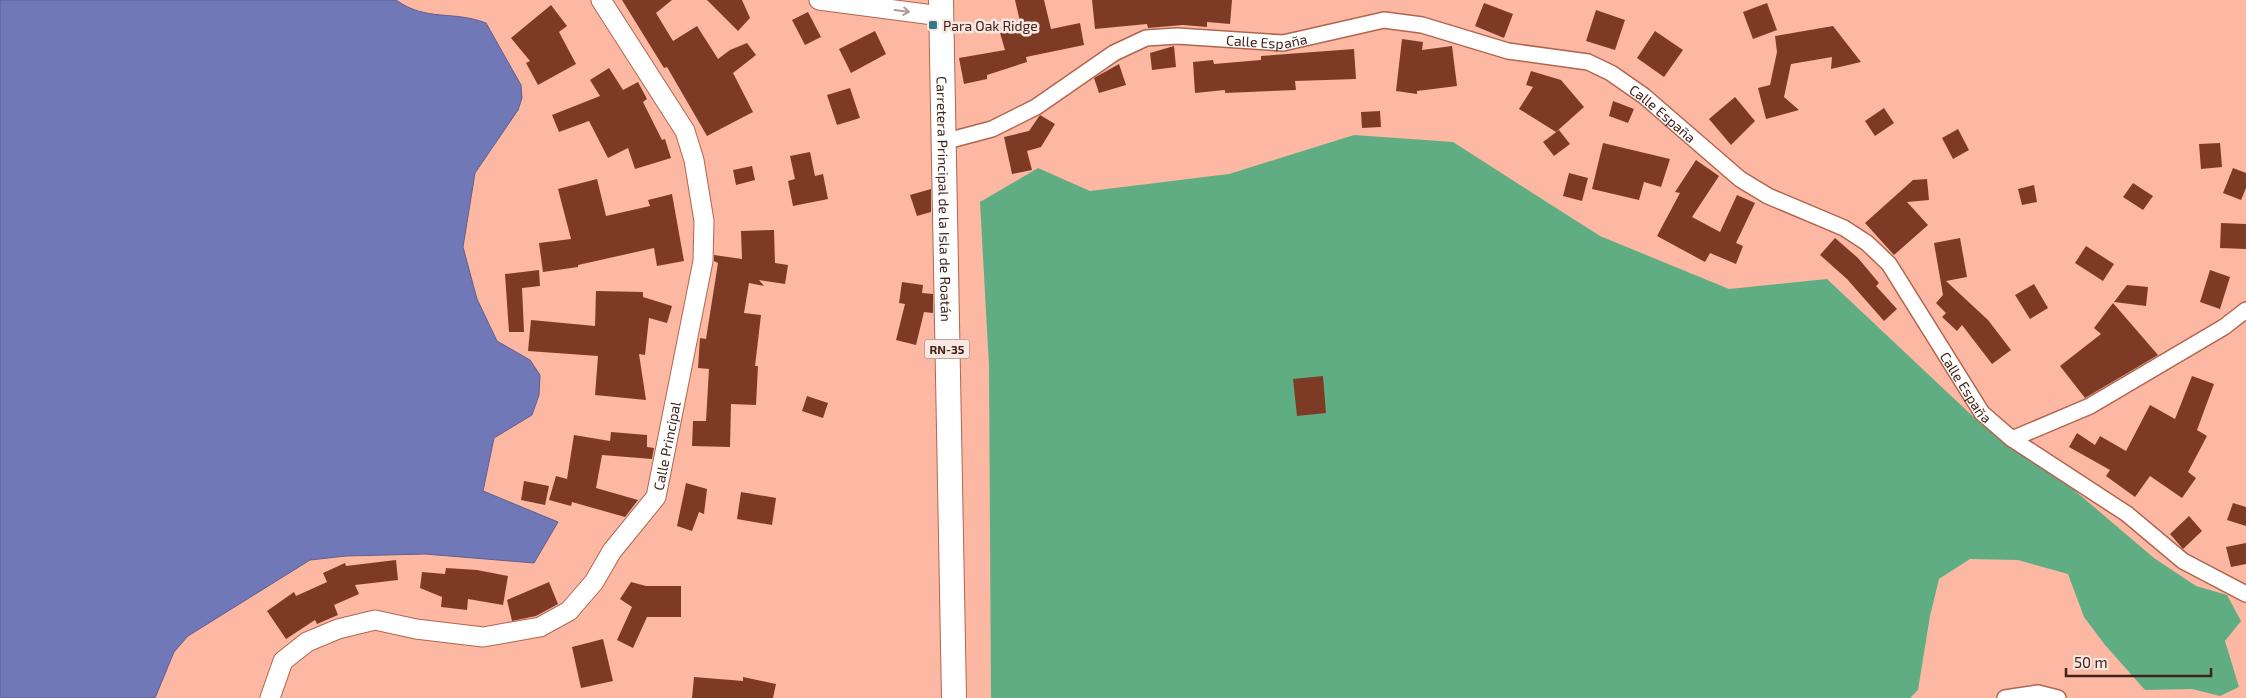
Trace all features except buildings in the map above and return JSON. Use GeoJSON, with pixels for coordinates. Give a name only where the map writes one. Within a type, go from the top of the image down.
{"type":"FeatureCollection","features":[{"type":"Feature","properties":{"kind":"main road","name":"Carretera Principal de la Isla de Roatán"},"geometry":{"type":"LineString","coordinates":[[941,8],[954,698]]}},
{"type":"Feature","properties":{"kind":"street","name":"Calle Principal"},"geometry":{"type":"LineString","coordinates":[[270,698],[283,661],[307,642],[338,629],[375,620],[416,628],[483,637],[540,627],[569,611],[594,582],[612,551],[656,497],[703,261],[704,221],[694,160],[685,131],[601,0]]}},
{"type":"Feature","properties":{"kind":"street"},"geometry":{"type":"LineString","coordinates":[[819,0],[941,8]]}},
{"type":"Feature","properties":{"kind":"street","name":"Calle España"},"geometry":{"type":"LineString","coordinates":[[943,142],[992,130],[1036,107],[1114,53],[1146,38],[1177,36],[1283,43],[1384,20],[1422,25],[1508,51],[1588,62],[1611,73],[1644,96],[1740,179],[1768,196],[1844,228],[1868,243],[1889,264],[1982,413],[2012,439],[2127,514],[2183,561],[2246,594]]}},
{"type":"Feature","properties":{"kind":"street"},"geometry":{"type":"LineString","coordinates":[[2012,439],[2090,406],[2224,327],[2246,310]]}},
{"type":"Feature","properties":{"kind":"street"},"geometry":{"type":"LineString","coordinates":[[2005,698],[2038,693],[2058,698]]}},
{"type":"Feature","properties":{"kind":"green space"},"geometry":{"type":"Polygon","coordinates":[[[1354,135],[1453,142],[1600,236],[1729,289],[1827,279],[1981,424],[2005,433],[2027,450],[2154,558],[2196,586],[2227,595],[2241,621],[2225,641],[2239,687],[2220,696],[2192,689],[2145,690],[2105,645],[2084,617],[2068,574],[2018,560],[1970,559],[1939,579],[1930,616],[1918,690],[1910,698],[991,698],[989,366],[980,202],[1038,168],[1090,191],[1229,174],[1354,135]]]}},
{"type":"Feature","properties":{"kind":"water"},"geometry":{"type":"Polygon","coordinates":[[[0,0],[396,0],[407,7],[429,14],[462,17],[486,23],[521,85],[522,98],[518,110],[475,173],[463,247],[477,299],[497,341],[530,360],[540,375],[539,395],[532,415],[494,438],[483,491],[558,522],[534,563],[425,554],[346,556],[310,560],[188,636],[174,652],[155,698],[0,698],[0,0]]]}},
{"type":"Feature","properties":{"kind":"place","name":"Para Oak Ridge"},"geometry":{"type":"Point","coordinates":[933,25]}}]}
